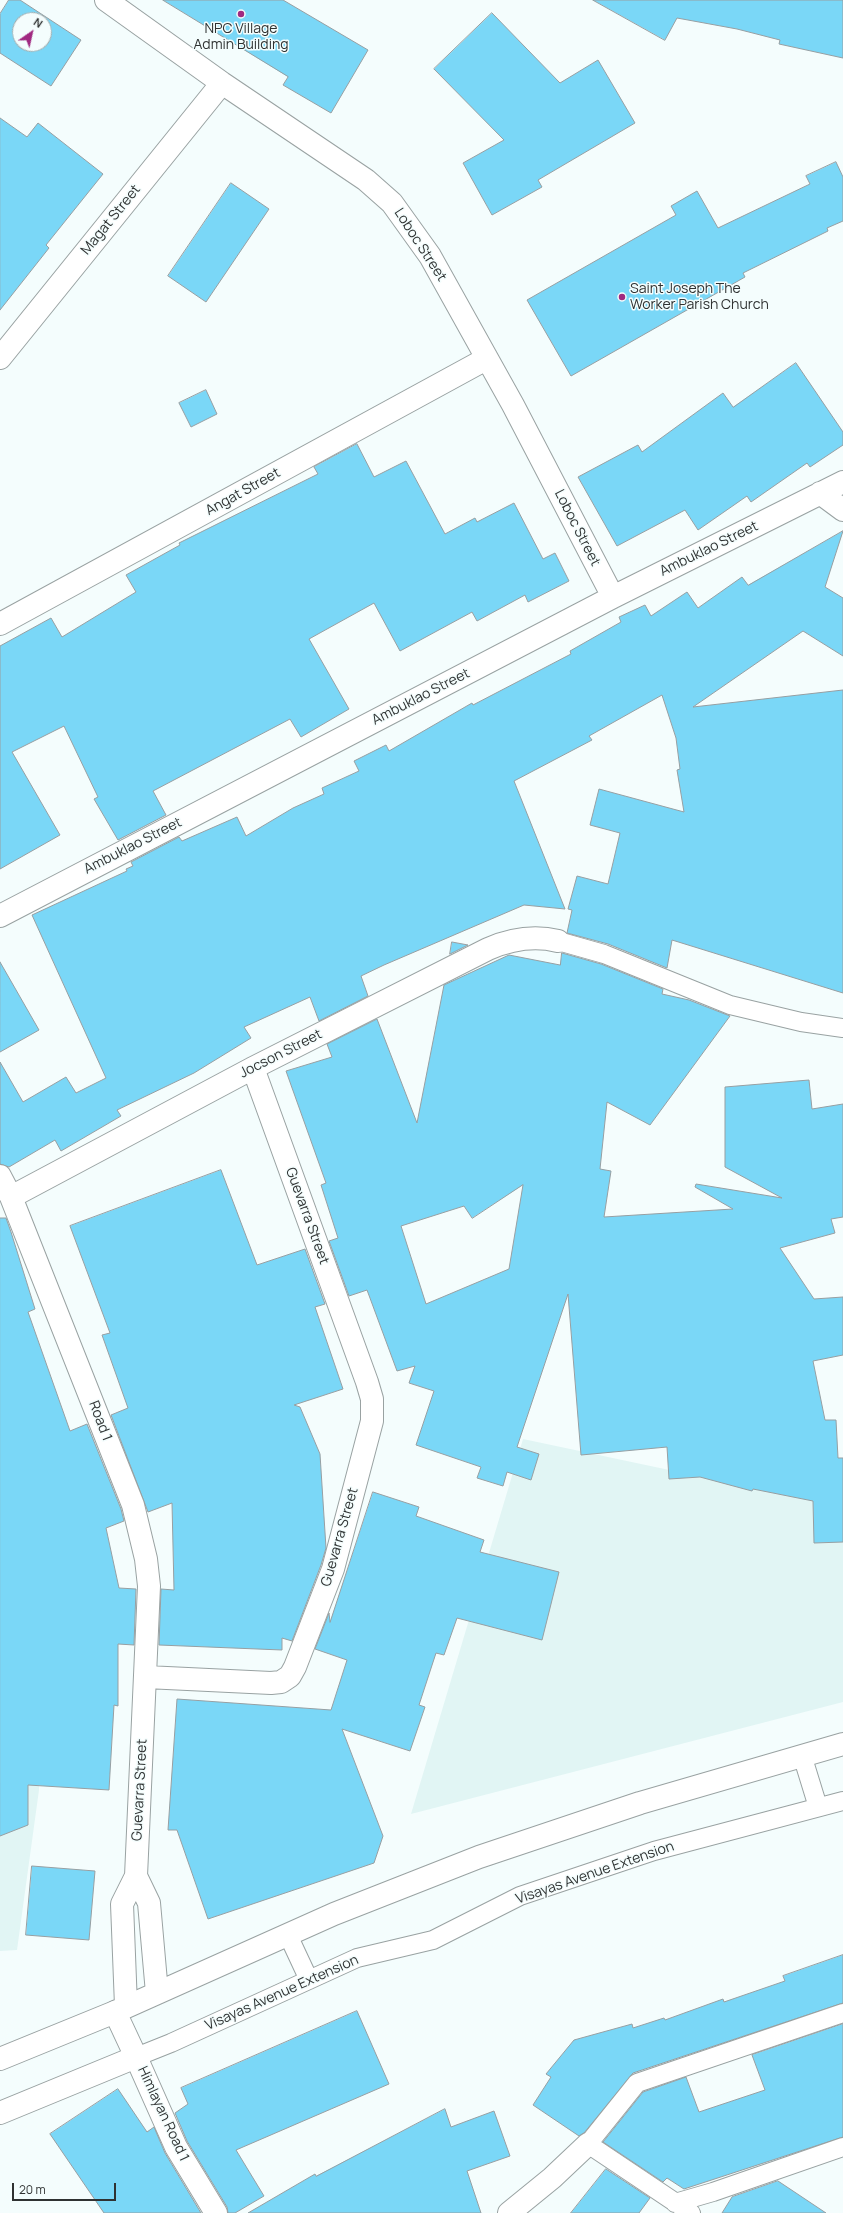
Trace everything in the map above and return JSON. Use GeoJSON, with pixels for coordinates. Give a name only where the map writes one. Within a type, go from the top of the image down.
{"type":"FeatureCollection","features":[{"type":"Feature","properties":{"kind":"street","name":"Loboc Street"},"geometry":{"type":"LineString","coordinates":[[106,0],[222,83],[366,180],[392,203],[430,256],[486,359],[514,404],[612,597]]}},
{"type":"Feature","properties":{"kind":"street","name":"Magat Street"},"geometry":{"type":"LineString","coordinates":[[0,358],[222,83]]}},
{"type":"Feature","properties":{"kind":"street","name":"Angat Street"},"geometry":{"type":"LineString","coordinates":[[0,624],[486,359]]}},
{"type":"Feature","properties":{"kind":"street","name":"Ambuklao Street"},"geometry":{"type":"LineString","coordinates":[[0,916],[612,597],[843,482]]}},
{"type":"Feature","properties":{"kind":"street"},"geometry":{"type":"LineString","coordinates":[[820,494],[843,510]]}},
{"type":"Feature","properties":{"kind":"street","name":"Jocson Street"},"geometry":{"type":"LineString","coordinates":[[11,1196],[253,1068],[505,942],[524,938],[544,938],[558,941]]}},
{"type":"Feature","properties":{"kind":"street","name":"Guevarra Street"},"geometry":{"type":"LineString","coordinates":[[120,2009],[122,1904],[136,1876],[146,1677],[271,1683],[281,1682],[290,1676],[299,1658],[333,1569],[372,1421],[372,1399],[367,1382],[253,1068]]}},
{"type":"Feature","properties":{"kind":"street","name":"Road 1"},"geometry":{"type":"LineString","coordinates":[[0,1176],[11,1196],[99,1417],[133,1505],[141,1532],[149,1586],[146,1677]]}},
{"type":"Feature","properties":{"kind":"street"},"geometry":{"type":"LineString","coordinates":[[0,2059],[157,1993],[334,1914],[479,1857],[640,1803],[843,1744]]}},
{"type":"Feature","properties":{"kind":"street","name":"Guevarra Street"},"geometry":{"type":"LineString","coordinates":[[136,1876],[149,1903],[157,1993]]}},
{"type":"Feature","properties":{"kind":"street","name":"Himlayan Road 1"},"geometry":{"type":"LineString","coordinates":[[120,2009],[136,2057],[176,2147],[216,2213]]}},
{"type":"Feature","properties":{"kind":"street","name":"Visayas Avenue Extension"},"geometry":{"type":"LineString","coordinates":[[0,2113],[136,2057]]}},
{"type":"Feature","properties":{"kind":"street"},"geometry":{"type":"LineString","coordinates":[[509,2213],[552,2178],[588,2144]]}},
{"type":"Feature","properties":{"kind":"lane"},"geometry":{"type":"LineString","coordinates":[[558,941],[604,954],[730,1005],[801,1022],[843,1028]]}},
{"type":"Feature","properties":{"kind":"lane"},"geometry":{"type":"LineString","coordinates":[[802,1755],[818,1807]]}},
{"type":"Feature","properties":{"kind":"lane","name":"Visayas Avenue Extension"},"geometry":{"type":"LineString","coordinates":[[136,2057],[357,1958],[433,1940],[528,1893],[654,1851],[843,1801]]}},
{"type":"Feature","properties":{"kind":"lane"},"geometry":{"type":"LineString","coordinates":[[288,1935],[309,1980]]}},
{"type":"Feature","properties":{"kind":"lane"},"geometry":{"type":"LineString","coordinates":[[691,2213],[588,2144],[637,2083],[843,2013]]}},
{"type":"Feature","properties":{"kind":"lane"},"geometry":{"type":"LineString","coordinates":[[675,2203],[841,2150]]}},
{"type":"Feature","properties":{"kind":"shaded area"},"geometry":{"type":"Polygon","coordinates":[[[523,1439],[811,1500],[843,1493],[843,1702],[411,1814],[523,1439]]]}},
{"type":"Feature","properties":{"kind":"shaded area"},"geometry":{"type":"Polygon","coordinates":[[[0,1467],[41,1581],[39,1790],[17,1950],[0,1951],[0,1467]]]}},
{"type":"Feature","properties":{"kind":"building"},"geometry":{"type":"Polygon","coordinates":[[[9,0],[20,0],[38,12],[12,12],[12,52],[52,52],[52,21],[81,40],[51,86],[0,53],[0,14],[9,0]]]}},
{"type":"Feature","properties":{"kind":"building"},"geometry":{"type":"Polygon","coordinates":[[[163,0],[283,0],[368,50],[331,113],[283,85],[288,77],[163,0]]]}},
{"type":"Feature","properties":{"kind":"building"},"geometry":{"type":"Polygon","coordinates":[[[593,0],[843,0],[843,58],[779,44],[780,40],[737,29],[677,18],[665,40],[593,0]]]}},
{"type":"Feature","properties":{"kind":"building"},"geometry":{"type":"Polygon","coordinates":[[[492,13],[560,83],[598,60],[635,123],[538,180],[542,187],[492,215],[463,163],[504,140],[434,69],[492,13]]]}},
{"type":"Feature","properties":{"kind":"building"},"geometry":{"type":"Polygon","coordinates":[[[0,118],[27,137],[38,123],[103,174],[46,245],[49,248],[0,310],[0,118]]]}},
{"type":"Feature","properties":{"kind":"building"},"geometry":{"type":"Polygon","coordinates":[[[836,162],[843,177],[843,221],[827,228],[828,231],[743,273],[745,277],[571,376],[527,300],[676,215],[671,206],[697,191],[718,228],[810,184],[806,176],[836,162]]]}},
{"type":"Feature","properties":{"kind":"building"},"geometry":{"type":"Polygon","coordinates":[[[231,183],[269,209],[206,302],[168,276],[231,183]]]}},
{"type":"Feature","properties":{"kind":"building"},"geometry":{"type":"Polygon","coordinates":[[[796,363],[843,432],[843,445],[810,467],[807,463],[751,502],[747,496],[698,530],[685,510],[617,546],[578,477],[638,445],[642,452],[723,393],[733,407],[796,363]]]}},
{"type":"Feature","properties":{"kind":"building"},"geometry":{"type":"Polygon","coordinates":[[[206,390],[217,414],[191,427],[179,403],[206,390]]]}},
{"type":"Feature","properties":{"kind":"building"},"geometry":{"type":"Polygon","coordinates":[[[357,444],[374,477],[406,461],[445,534],[475,518],[477,522],[514,503],[543,559],[555,553],[569,581],[528,602],[525,595],[477,621],[472,612],[400,651],[374,603],[309,639],[349,709],[301,737],[290,719],[153,791],[166,815],[118,840],[94,799],[98,797],[64,726],[12,752],[60,835],[0,869],[0,646],[51,618],[62,637],[136,592],[126,575],[180,545],[179,543],[318,474],[314,467],[357,444]]]}},
{"type":"Feature","properties":{"kind":"building"},"geometry":{"type":"Polygon","coordinates":[[[843,531],[825,587],[843,598],[843,656],[803,631],[693,707],[843,690],[843,993],[672,940],[667,968],[608,944],[567,933],[572,910],[568,909],[577,876],[608,884],[620,833],[590,825],[599,789],[684,812],[677,770],[680,769],[676,738],[662,695],[589,736],[592,740],[514,781],[565,909],[524,905],[384,965],[361,976],[368,996],[319,1021],[310,997],[244,1027],[251,1038],[194,1073],[117,1110],[121,1116],[61,1151],[55,1140],[9,1167],[0,1164],[0,1062],[23,1102],[66,1077],[76,1093],[106,1078],[32,915],[127,871],[126,869],[133,866],[131,862],[179,837],[182,841],[237,817],[246,836],[293,808],[324,794],[322,788],[359,771],[354,761],[386,745],[389,751],[472,703],[473,705],[571,654],[570,651],[621,622],[619,617],[645,605],[651,616],[687,592],[698,608],[742,577],[748,585],[843,531]]]}},
{"type":"Feature","properties":{"kind":"building"},"geometry":{"type":"Polygon","coordinates":[[[452,942],[468,945],[450,954],[452,942]]]}},
{"type":"Feature","properties":{"kind":"building"},"geometry":{"type":"Polygon","coordinates":[[[562,953],[601,964],[663,989],[662,994],[689,1000],[730,1016],[650,1125],[607,1102],[600,1169],[611,1171],[604,1217],[733,1209],[695,1187],[696,1184],[782,1198],[725,1167],[725,1087],[809,1080],[812,1109],[843,1104],[843,1217],[831,1219],[835,1233],[780,1248],[814,1299],[843,1297],[843,1355],[813,1361],[825,1420],[836,1420],[838,1458],[843,1458],[843,1542],[814,1543],[813,1501],[753,1489],[752,1491],[700,1477],[669,1479],[667,1447],[581,1455],[568,1294],[517,1447],[539,1454],[531,1480],[507,1472],[503,1486],[477,1478],[481,1467],[416,1445],[434,1391],[409,1383],[415,1366],[397,1371],[367,1290],[349,1296],[329,1241],[338,1238],[321,1185],[326,1183],[286,1071],[332,1057],[327,1044],[377,1019],[417,1123],[444,985],[509,955],[560,965],[562,953]],[[523,1185],[472,1218],[464,1206],[401,1226],[426,1304],[509,1269],[523,1185]]]}},
{"type":"Feature","properties":{"kind":"building"},"geometry":{"type":"Polygon","coordinates":[[[0,962],[39,1030],[0,1052],[0,962]]]}},
{"type":"Feature","properties":{"kind":"building"},"geometry":{"type":"Polygon","coordinates":[[[221,1170],[257,1265],[305,1249],[325,1304],[315,1307],[343,1389],[294,1405],[300,1407],[320,1454],[326,1548],[292,1641],[282,1638],[282,1650],[159,1645],[161,1589],[174,1590],[172,1503],[148,1512],[111,1415],[128,1408],[102,1335],[110,1333],[70,1226],[221,1170]]]}},
{"type":"Feature","properties":{"kind":"building"},"geometry":{"type":"Polygon","coordinates":[[[0,1218],[6,1218],[11,1232],[35,1309],[28,1312],[70,1431],[87,1424],[121,1509],[124,1521],[106,1528],[119,1588],[136,1589],[134,1645],[118,1644],[118,1706],[114,1705],[109,1790],[28,1785],[28,1825],[0,1836],[0,1218]]]}},
{"type":"Feature","properties":{"kind":"building"},"geometry":{"type":"Polygon","coordinates":[[[373,1492],[419,1507],[416,1516],[484,1540],[480,1552],[559,1572],[542,1640],[457,1618],[444,1655],[436,1653],[419,1705],[425,1707],[410,1751],[342,1729],[383,1836],[374,1863],[208,1919],[177,1830],[168,1830],[177,1699],[331,1710],[347,1660],[315,1649],[329,1613],[330,1622],[373,1492]]]}},
{"type":"Feature","properties":{"kind":"building"},"geometry":{"type":"Polygon","coordinates":[[[32,1866],[95,1871],[89,1940],[26,1935],[32,1866]]]}},
{"type":"Feature","properties":{"kind":"building"},"geometry":{"type":"Polygon","coordinates":[[[843,1955],[843,2003],[633,2073],[584,2133],[579,2136],[533,2105],[551,2077],[546,2074],[574,2040],[632,2024],[633,2028],[664,2018],[665,2020],[723,1999],[724,2002],[785,1981],[783,1976],[843,1955]]]}},
{"type":"Feature","properties":{"kind":"building"},"geometry":{"type":"Polygon","coordinates":[[[357,2011],[389,2084],[236,2150],[264,2196],[235,2213],[228,2213],[227,2207],[187,2141],[175,2113],[188,2104],[181,2088],[357,2011]]]}},
{"type":"Feature","properties":{"kind":"building"},"geometry":{"type":"Polygon","coordinates":[[[843,2024],[843,2137],[684,2189],[667,2178],[663,2182],[603,2142],[643,2092],[686,2077],[699,2112],[765,2090],[752,2055],[843,2024]]]}},
{"type":"Feature","properties":{"kind":"building"},"geometry":{"type":"Polygon","coordinates":[[[118,2089],[147,2132],[154,2127],[165,2153],[201,2213],[104,2213],[50,2134],[118,2089]]]}},
{"type":"Feature","properties":{"kind":"building"},"geometry":{"type":"Polygon","coordinates":[[[445,2109],[451,2127],[494,2111],[510,2156],[467,2171],[481,2213],[248,2213],[315,2174],[316,2176],[445,2109]]]}},
{"type":"Feature","properties":{"kind":"building"},"geometry":{"type":"Polygon","coordinates":[[[606,2169],[650,2198],[639,2213],[571,2213],[606,2169]]]}},
{"type":"Feature","properties":{"kind":"building"},"geometry":{"type":"Polygon","coordinates":[[[778,2181],[826,2213],[722,2213],[732,2197],[778,2181]]]}},
{"type":"Feature","properties":{"kind":"place","name":"NPC Village Admin Building"},"geometry":{"type":"Point","coordinates":[241,14]}},
{"type":"Feature","properties":{"kind":"place","name":"Saint Joseph The Worker Parish Church"},"geometry":{"type":"Point","coordinates":[622,297]}}]}
